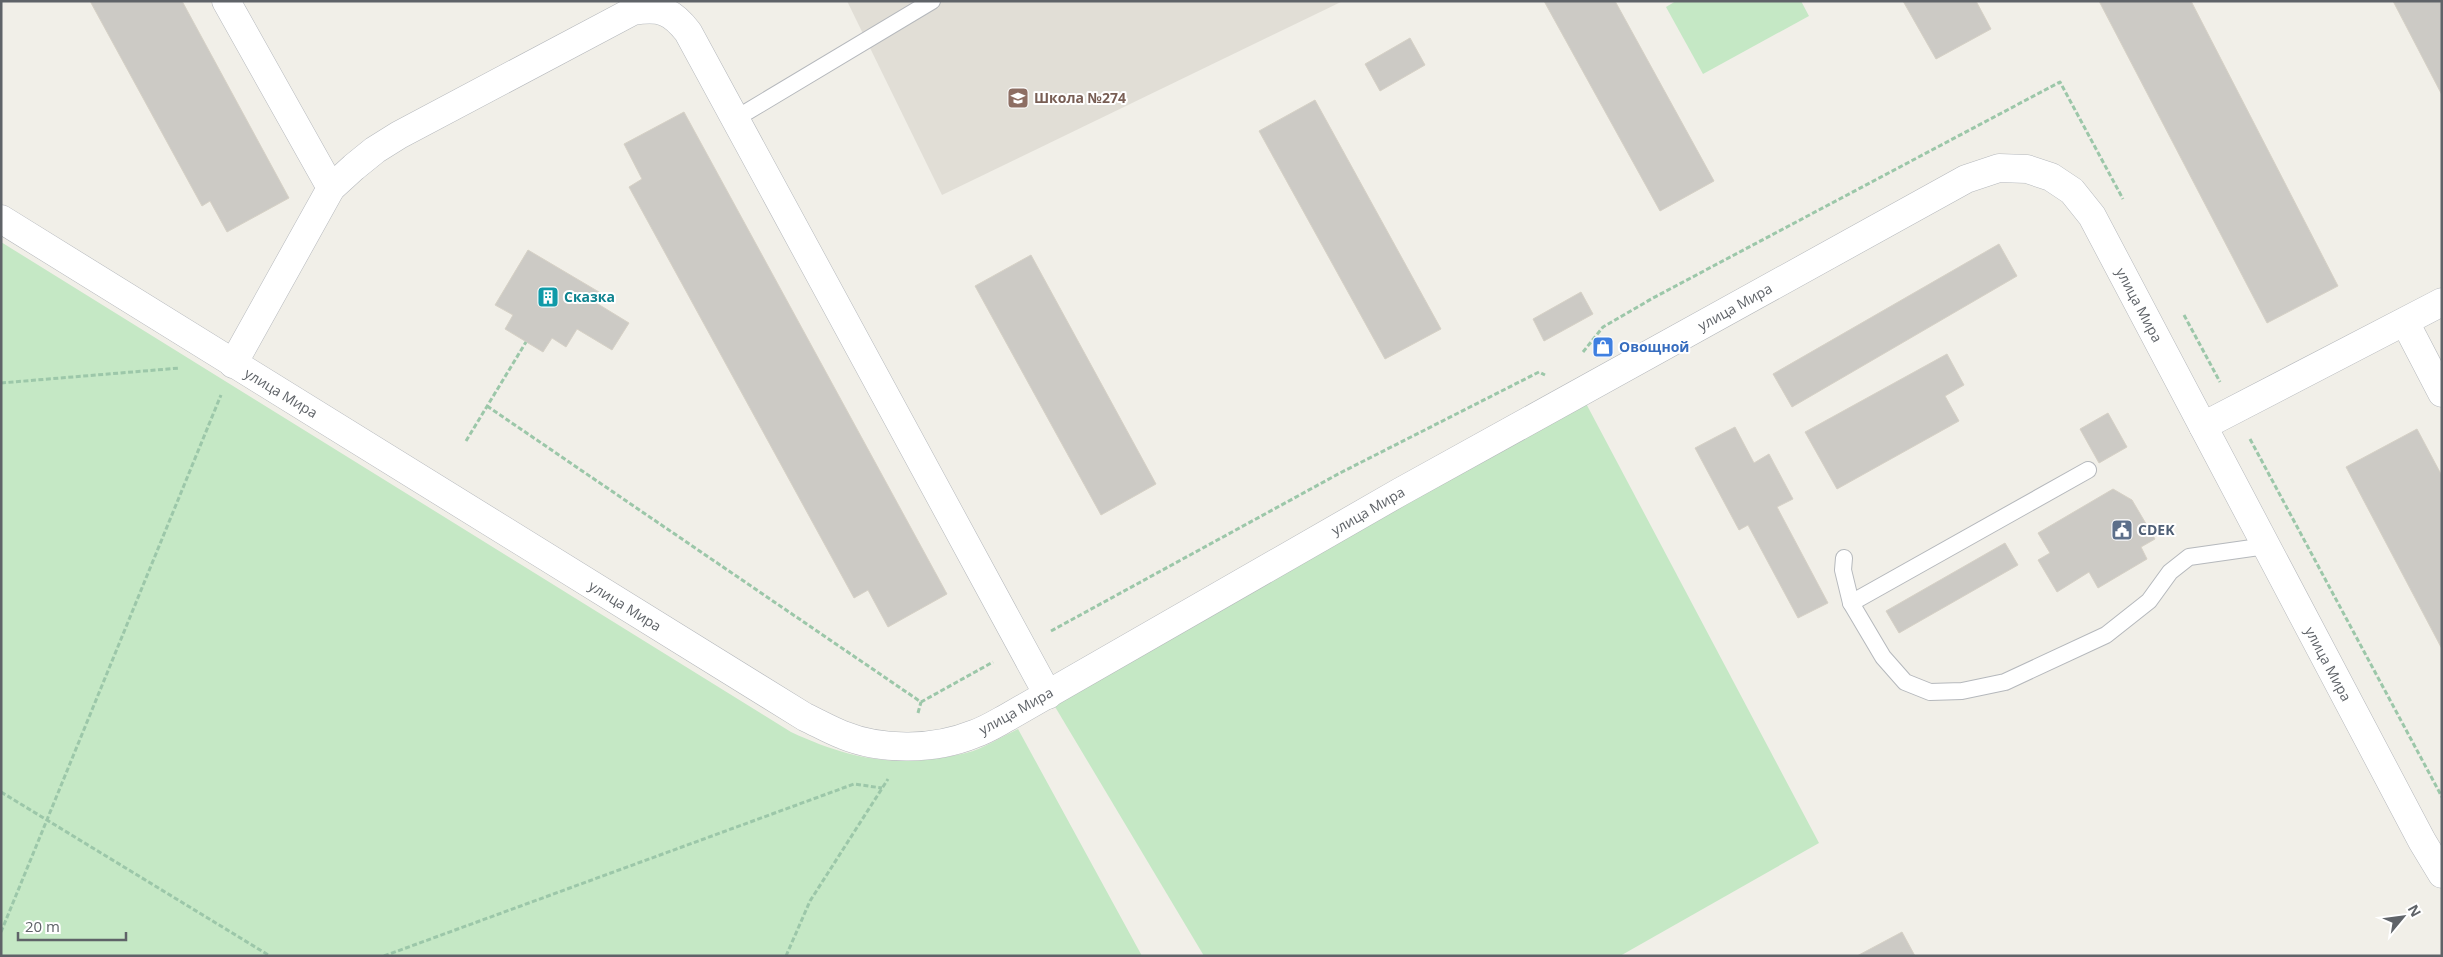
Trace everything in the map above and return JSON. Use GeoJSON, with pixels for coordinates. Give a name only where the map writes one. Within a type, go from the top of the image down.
{"type":"FeatureCollection","features":[{"type":"Feature","properties":{"kind":"street"},"geometry":{"type":"LineString","coordinates":[[226,1],[331,188]]}},
{"type":"Feature","properties":{"kind":"street"},"geometry":{"type":"LineString","coordinates":[[233,364],[331,188],[383,145],[633,11],[664,6],[688,32],[1048,694]]}},
{"type":"Feature","properties":{"kind":"street","name":"улица Мира"},"geometry":{"type":"LineString","coordinates":[[1,219],[805,717],[844,736],[876,744],[909,746],[942,744],[974,735],[1400,492],[1966,180],[1999,168],[2027,169],[2051,177],[2072,192],[2092,216],[2422,841],[2442,874]]}},
{"type":"Feature","properties":{"kind":"street"},"geometry":{"type":"LineString","coordinates":[[2203,426],[2442,302]]}},
{"type":"Feature","properties":{"kind":"street"},"geometry":{"type":"LineString","coordinates":[[2405,322],[2442,392]]}},
{"type":"Feature","properties":{"kind":"lane"},"geometry":{"type":"LineString","coordinates":[[735,119],[932,1]]}},
{"type":"Feature","properties":{"kind":"lane"},"geometry":{"type":"LineString","coordinates":[[1851,603],[2088,470]]}},
{"type":"Feature","properties":{"kind":"lane"},"geometry":{"type":"LineString","coordinates":[[1844,558],[1843,570],[1851,603],[1883,657],[1905,682],[1930,692],[1962,691],[2005,682],[2106,635],[2149,601],[2170,572],[2189,558],[2266,546]]}},
{"type":"Feature","properties":{"kind":"path"},"geometry":{"type":"LineString","coordinates":[[1579,358],[1603,327],[1636,308],[2060,82],[2124,203]]}},
{"type":"Feature","properties":{"kind":"path"},"geometry":{"type":"LineString","coordinates":[[2180,306],[2442,797]]}},
{"type":"Feature","properties":{"kind":"path"},"geometry":{"type":"LineString","coordinates":[[466,441],[526,342]]}},
{"type":"Feature","properties":{"kind":"path"},"geometry":{"type":"LineString","coordinates":[[1,383],[233,364],[1,932]]}},
{"type":"Feature","properties":{"kind":"path"},"geometry":{"type":"LineString","coordinates":[[786,956],[810,901],[909,746]]}},
{"type":"Feature","properties":{"kind":"path"},"geometry":{"type":"LineString","coordinates":[[384,956],[854,784],[882,788]]}},
{"type":"Feature","properties":{"kind":"path"},"geometry":{"type":"LineString","coordinates":[[1,792],[270,956]]}},
{"type":"Feature","properties":{"kind":"shaded area","name":"Школа №274"},"geometry":{"type":"Polygon","coordinates":[[[847,1],[1343,1],[942,195],[847,1]]]}},
{"type":"Feature","properties":{"kind":"green space"},"geometry":{"type":"Polygon","coordinates":[[[1676,1],[1801,1],[1809,16],[1703,74],[1666,7],[1676,1]]]}},
{"type":"Feature","properties":{"kind":"green space"},"geometry":{"type":"Polygon","coordinates":[[[1,242],[791,732],[813,742],[855,755],[897,761],[942,758],[966,753],[985,746],[1018,729],[1142,956],[1,956],[1,242]]]}},
{"type":"Feature","properties":{"kind":"green space"},"geometry":{"type":"Polygon","coordinates":[[[1581,394],[1819,843],[1620,956],[1204,956],[1048,695],[1581,394]]]}},
{"type":"Feature","properties":{"kind":"building"},"geometry":{"type":"Polygon","coordinates":[[[90,1],[182,1],[289,198],[227,232],[210,201],[202,206],[90,1]]]}},
{"type":"Feature","properties":{"kind":"building"},"geometry":{"type":"Polygon","coordinates":[[[1544,1],[1615,1],[1714,181],[1660,211],[1544,1]]]}},
{"type":"Feature","properties":{"kind":"building"},"geometry":{"type":"Polygon","coordinates":[[[1903,1],[1976,1],[1991,29],[1936,59],[1903,1]]]}},
{"type":"Feature","properties":{"kind":"building"},"geometry":{"type":"Polygon","coordinates":[[[2099,1],[2191,1],[2338,286],[2267,323],[2099,1]]]}},
{"type":"Feature","properties":{"kind":"building"},"geometry":{"type":"Polygon","coordinates":[[[2393,1],[2442,1],[2442,95],[2393,1]]]}},
{"type":"Feature","properties":{"kind":"building"},"geometry":{"type":"Polygon","coordinates":[[[1410,38],[1425,65],[1380,91],[1365,64],[1410,38]]]}},
{"type":"Feature","properties":{"kind":"building"},"geometry":{"type":"Polygon","coordinates":[[[1315,100],[1441,329],[1385,359],[1259,131],[1315,100]]]}},
{"type":"Feature","properties":{"kind":"building"},"geometry":{"type":"Polygon","coordinates":[[[684,112],[947,594],[888,627],[868,590],[854,598],[629,187],[642,179],[624,144],[684,112]]]}},
{"type":"Feature","properties":{"kind":"building"},"geometry":{"type":"Polygon","coordinates":[[[1999,244],[2017,276],[1792,407],[1773,374],[1999,244]]]}},
{"type":"Feature","properties":{"kind":"building","name":"Сказка"},"geometry":{"type":"Polygon","coordinates":[[[528,250],[599,292],[593,301],[629,323],[612,350],[577,329],[566,347],[552,338],[543,352],[505,329],[513,315],[495,305],[528,250]]]}},
{"type":"Feature","properties":{"kind":"building"},"geometry":{"type":"Polygon","coordinates":[[[1031,255],[1156,484],[1101,515],[975,286],[1031,255]]]}},
{"type":"Feature","properties":{"kind":"building"},"geometry":{"type":"Polygon","coordinates":[[[1581,292],[1593,314],[1544,341],[1533,319],[1581,292]]]}},
{"type":"Feature","properties":{"kind":"building"},"geometry":{"type":"Polygon","coordinates":[[[1947,354],[1964,385],[1945,396],[1959,421],[1837,489],[1805,432],[1947,354]]]}},
{"type":"Feature","properties":{"kind":"building"},"geometry":{"type":"Polygon","coordinates":[[[2108,413],[2127,447],[2099,463],[2080,429],[2108,413]]]}},
{"type":"Feature","properties":{"kind":"building"},"geometry":{"type":"Polygon","coordinates":[[[1735,427],[1754,463],[1769,454],[1793,499],[1777,507],[1828,603],[1798,618],[1748,525],[1739,530],[1695,448],[1735,427]]]}},
{"type":"Feature","properties":{"kind":"building"},"geometry":{"type":"Polygon","coordinates":[[[2417,429],[2442,476],[2442,649],[2346,467],[2417,429]]]}},
{"type":"Feature","properties":{"kind":"building"},"geometry":{"type":"Polygon","coordinates":[[[2113,489],[2132,500],[2155,539],[2141,547],[2147,559],[2098,588],[2089,572],[2057,592],[2038,560],[2050,553],[2038,533],[2113,489]]]}},
{"type":"Feature","properties":{"kind":"building"},"geometry":{"type":"Polygon","coordinates":[[[2005,543],[2018,565],[1899,633],[1886,611],[2005,543]]]}},
{"type":"Feature","properties":{"kind":"building"},"geometry":{"type":"Polygon","coordinates":[[[1902,932],[1915,956],[1857,956],[1902,932]]]}},
{"type":"Feature","properties":{"kind":"place","name":"Школа №274"},"geometry":{"type":"Point","coordinates":[1018,98]}},
{"type":"Feature","properties":{"kind":"place","name":"Сказка"},"geometry":{"type":"Point","coordinates":[548,297]}},
{"type":"Feature","properties":{"kind":"place","name":"Овощной"},"geometry":{"type":"Point","coordinates":[1603,347]}},
{"type":"Feature","properties":{"kind":"place","name":"CDEK"},"geometry":{"type":"Point","coordinates":[2122,530]}}]}
